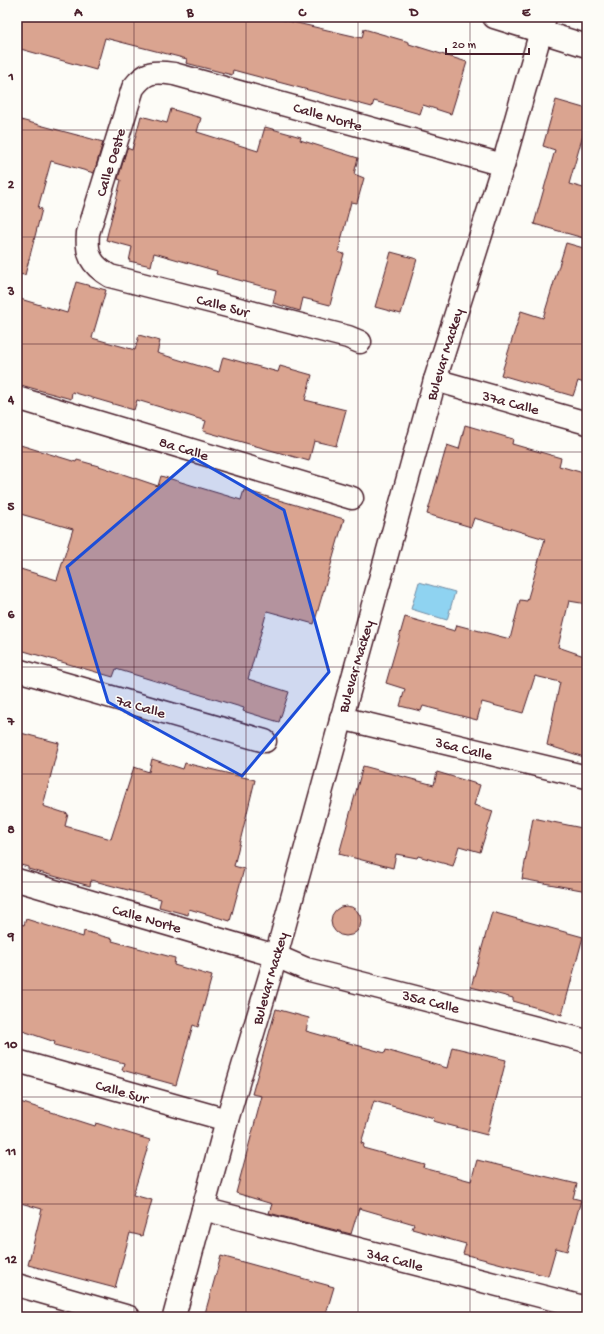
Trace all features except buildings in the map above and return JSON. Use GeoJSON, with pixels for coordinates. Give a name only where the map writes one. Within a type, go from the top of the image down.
{"type":"FeatureCollection","features":[{"type":"Feature","properties":{"kind":"street"},"geometry":{"type":"LineString","coordinates":[[494,17],[543,25],[587,46]]}},
{"type":"Feature","properties":{"kind":"street","name":"Bulevar Mackey"},"geometry":{"type":"LineString","coordinates":[[174,1317],[228,1120],[276,956],[435,380],[503,165],[543,25]]}},
{"type":"Feature","properties":{"kind":"street","name":"Calle Norte"},"geometry":{"type":"LineString","coordinates":[[151,73],[174,74],[503,165]]}},
{"type":"Feature","properties":{"kind":"street","name":"Calle Oeste"},"geometry":{"type":"LineString","coordinates":[[91,260],[87,248],[88,233],[133,88],[141,77],[151,73]]}},
{"type":"Feature","properties":{"kind":"street","name":"Calle Sur"},"geometry":{"type":"LineString","coordinates":[[91,260],[97,269],[110,276],[348,337],[360,342]]}},
{"type":"Feature","properties":{"kind":"street","name":"37a Calle"},"geometry":{"type":"LineString","coordinates":[[435,380],[587,423]]}},
{"type":"Feature","properties":{"kind":"street","name":"8a Calle"},"geometry":{"type":"LineString","coordinates":[[17,398],[352,498]]}},
{"type":"Feature","properties":{"kind":"street","name":"7a Calle"},"geometry":{"type":"LineString","coordinates":[[17,670],[265,741]]}},
{"type":"Feature","properties":{"kind":"street","name":"36a Calle"},"geometry":{"type":"LineString","coordinates":[[341,718],[587,777]]}},
{"type":"Feature","properties":{"kind":"street","name":"Calle Norte"},"geometry":{"type":"LineString","coordinates":[[17,880],[276,956]]}},
{"type":"Feature","properties":{"kind":"street","name":"35a Calle"},"geometry":{"type":"LineString","coordinates":[[276,956],[306,969],[587,1041]]}},
{"type":"Feature","properties":{"kind":"street","name":"Calle Sur"},"geometry":{"type":"LineString","coordinates":[[17,1061],[228,1120]]}},
{"type":"Feature","properties":{"kind":"street","name":"34a Calle"},"geometry":{"type":"LineString","coordinates":[[203,1209],[587,1308]]}},
{"type":"Feature","properties":{"kind":"street"},"geometry":{"type":"LineString","coordinates":[[17,1286],[129,1317]]}},
{"type":"Feature","properties":{"kind":"highlighted area"},"geometry":{"type":"Polygon","coordinates":[[[194,458],[284,510],[329,672],[242,776],[108,702],[67,567],[194,458]]]}},
{"type":"Feature","properties":{"kind":"water"},"geometry":{"type":"Polygon","coordinates":[[[419,582],[455,592],[447,620],[411,609],[419,582]]]}}]}
